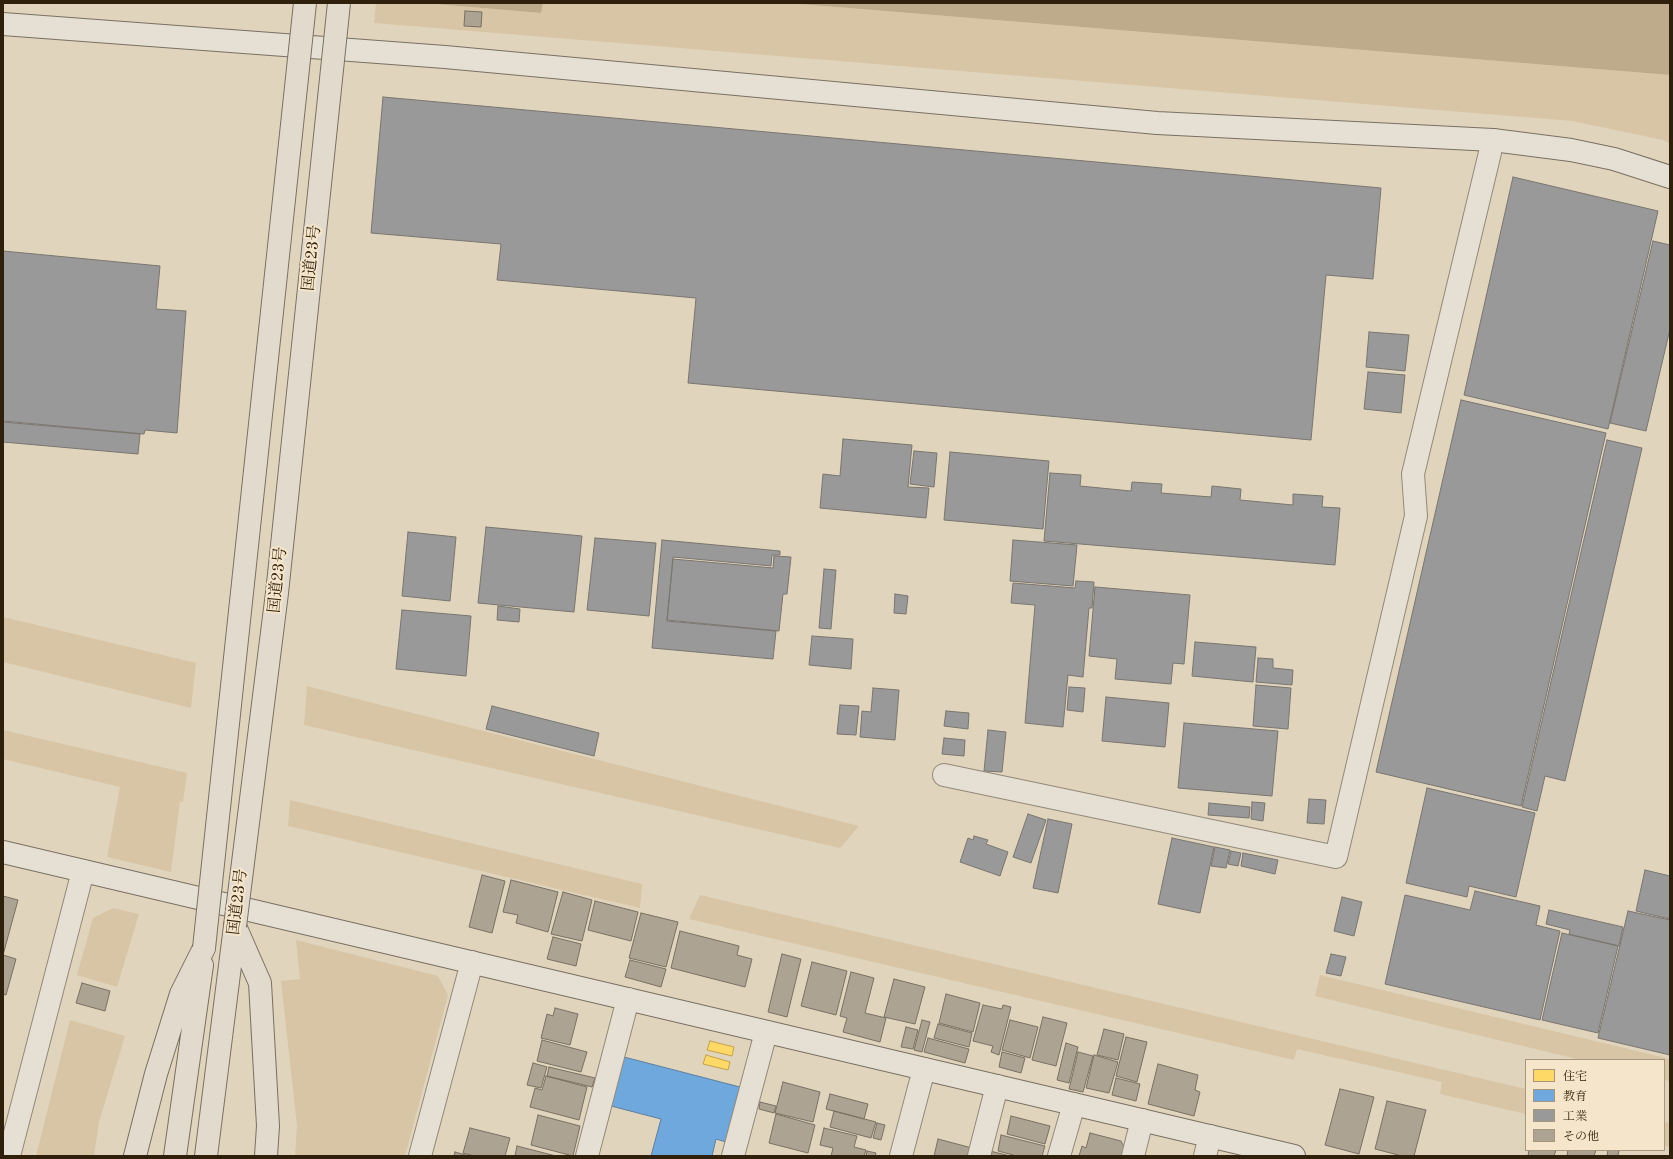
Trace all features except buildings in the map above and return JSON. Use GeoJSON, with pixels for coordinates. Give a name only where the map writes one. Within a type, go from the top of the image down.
{"type":"FeatureCollection","features":[{"type":"Feature","properties":{"kind":"highway","name":"国道23号"},"geometry":{"type":"LineString","coordinates":[[174,1156],[204,948],[304,3]]}},
{"type":"Feature","properties":{"kind":"highway","name":"国道23号"},"geometry":{"type":"LineString","coordinates":[[206,1156],[277,593],[339,3]]}},
{"type":"Feature","properties":{"kind":"highway"},"geometry":{"type":"LineString","coordinates":[[235,926],[260,983],[268,1126],[266,1156]]}},
{"type":"Feature","properties":{"kind":"highway"},"geometry":{"type":"LineString","coordinates":[[135,1156],[156,1074],[181,994],[204,948]]}},
{"type":"Feature","properties":{"kind":"street"},"geometry":{"type":"LineString","coordinates":[[3,24],[445,57],[1158,123],[1493,140],[1571,150],[1614,159],[1670,177]]}},
{"type":"Feature","properties":{"kind":"street"},"geometry":{"type":"LineString","coordinates":[[944,775],[1336,857],[1416,516],[1413,474],[1493,140]]}},
{"type":"Feature","properties":{"kind":"street"},"geometry":{"type":"LineString","coordinates":[[3,852],[1142,1120],[1208,1146],[1286,1155]]}},
{"type":"Feature","properties":{"kind":"street"},"geometry":{"type":"LineString","coordinates":[[9,1156],[83,871]]}},
{"type":"Feature","properties":{"kind":"street"},"geometry":{"type":"LineString","coordinates":[[420,1156],[472,962]]}},
{"type":"Feature","properties":{"kind":"street"},"geometry":{"type":"LineString","coordinates":[[587,1156],[628,999]]}},
{"type":"Feature","properties":{"kind":"street"},"geometry":{"type":"LineString","coordinates":[[733,1156],[766,1032]]}},
{"type":"Feature","properties":{"kind":"street"},"geometry":{"type":"LineString","coordinates":[[901,1156],[924,1069]]}},
{"type":"Feature","properties":{"kind":"street"},"geometry":{"type":"LineString","coordinates":[[979,1156],[997,1086]]}},
{"type":"Feature","properties":{"kind":"street"},"geometry":{"type":"LineString","coordinates":[[1059,1156],[1074,1104]]}},
{"type":"Feature","properties":{"kind":"street"},"geometry":{"type":"LineString","coordinates":[[1133,1156],[1142,1120]]}},
{"type":"Feature","properties":{"kind":"shaded area"},"geometry":{"type":"Polygon","coordinates":[[[376,3],[424,3],[541,13],[543,3],[787,3],[1670,75],[1670,144],[1663,140],[1572,121],[374,23],[376,3]]]}},
{"type":"Feature","properties":{"kind":"shaded area"},"geometry":{"type":"Polygon","coordinates":[[[424,3],[543,3],[541,13],[424,3]]]}},
{"type":"Feature","properties":{"kind":"shaded area"},"geometry":{"type":"Polygon","coordinates":[[[787,3],[1670,3],[1670,75],[787,3]]]}},
{"type":"Feature","properties":{"kind":"shaded area"},"geometry":{"type":"Polygon","coordinates":[[[3,617],[196,663],[191,708],[3,662],[3,617]]]}},
{"type":"Feature","properties":{"kind":"shaded area"},"geometry":{"type":"Polygon","coordinates":[[[307,686],[859,826],[840,848],[304,725],[307,686]]]}},
{"type":"Feature","properties":{"kind":"shaded area"},"geometry":{"type":"Polygon","coordinates":[[[3,730],[187,773],[183,802],[180,801],[171,872],[107,857],[120,787],[3,759],[3,730]]]}},
{"type":"Feature","properties":{"kind":"shaded area"},"geometry":{"type":"Polygon","coordinates":[[[290,800],[642,884],[640,908],[288,826],[290,800]]]}},
{"type":"Feature","properties":{"kind":"shaded area"},"geometry":{"type":"Polygon","coordinates":[[[700,895],[1525,1089],[1525,1114],[1440,1094],[1442,1082],[1297,1049],[1294,1060],[689,919],[700,895]]]}},
{"type":"Feature","properties":{"kind":"shaded area"},"geometry":{"type":"Polygon","coordinates":[[[113,908],[139,914],[117,987],[77,975],[93,918],[113,908]]]}},
{"type":"Feature","properties":{"kind":"shaded area"},"geometry":{"type":"Polygon","coordinates":[[[296,940],[438,976],[448,995],[405,1156],[295,1156],[297,1126],[281,981],[300,979],[296,940]]]}},
{"type":"Feature","properties":{"kind":"shaded area"},"geometry":{"type":"Polygon","coordinates":[[[1320,975],[1670,1059],[1670,1081],[1665,1080],[1665,1059],[1577,1059],[1315,996],[1320,975]]]}},
{"type":"Feature","properties":{"kind":"shaded area"},"geometry":{"type":"Polygon","coordinates":[[[70,1020],[125,1036],[99,1122],[94,1156],[36,1156],[70,1020]]]}},
{"type":"Feature","properties":{"kind":"shaded area"},"geometry":{"type":"Polygon","coordinates":[[[1665,1122],[1670,1123],[1670,1147],[1665,1146],[1665,1122]]]}}]}
